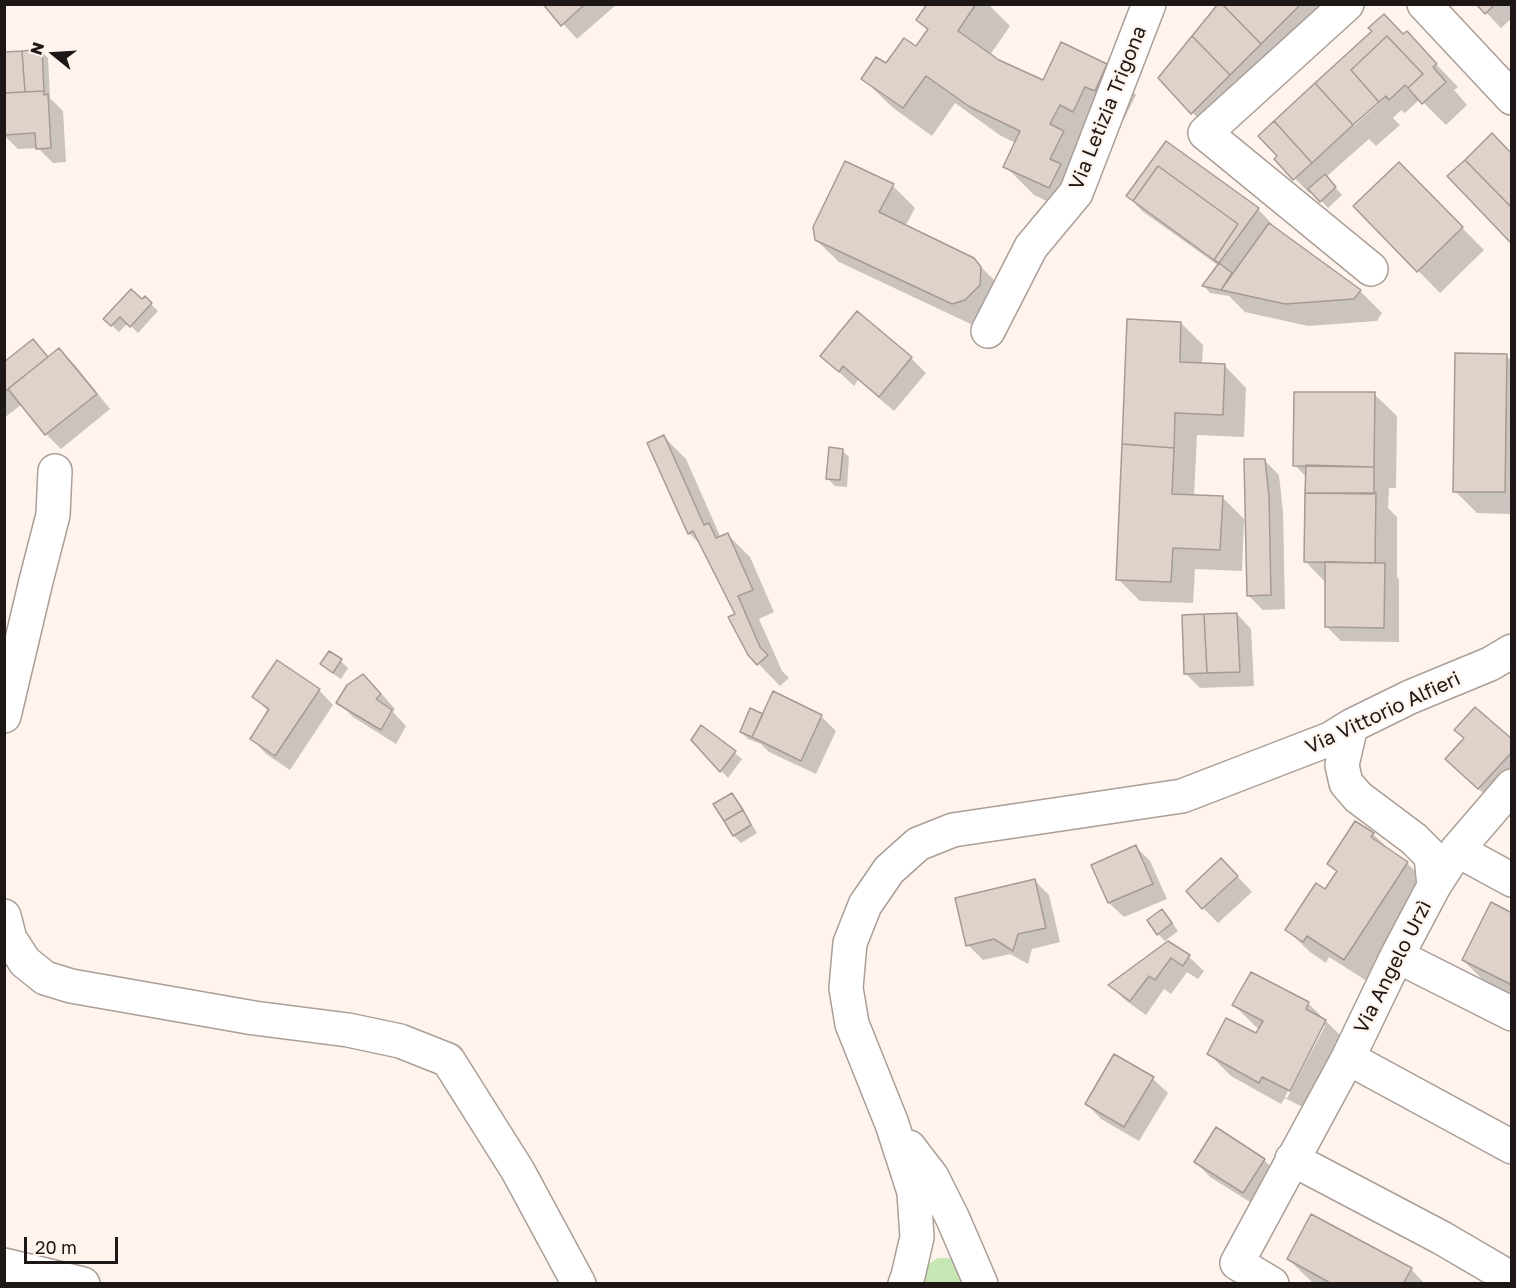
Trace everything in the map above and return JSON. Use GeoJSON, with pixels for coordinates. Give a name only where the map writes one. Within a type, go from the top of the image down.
{"type":"FeatureCollection","features":[{"type":"Feature","properties":{"kind":"street","name":"Via Letizia Trigona"},"geometry":{"type":"LineString","coordinates":[[988,332],[1031,247],[1076,193],[1149,4]]}},
{"type":"Feature","properties":{"kind":"street"},"geometry":{"type":"LineString","coordinates":[[1347,4],[1205,133],[1371,269]]}},
{"type":"Feature","properties":{"kind":"street"},"geometry":{"type":"LineString","coordinates":[[1424,4],[1512,98]]}},
{"type":"Feature","properties":{"kind":"street"},"geometry":{"type":"LineString","coordinates":[[4,716],[53,515],[55,471]]}},
{"type":"Feature","properties":{"kind":"street","name":"Via Vittorio Alfieri"},"geometry":{"type":"LineString","coordinates":[[892,1124],[852,1024],[846,988],[850,943],[865,905],[889,870],[918,844],[953,830],[1182,796],[1330,739],[1410,697],[1505,666]]}},
{"type":"Feature","properties":{"kind":"street"},"geometry":{"type":"LineString","coordinates":[[1351,726],[1342,765],[1346,783],[1358,797],[1414,839],[1431,856],[1434,886]]}},
{"type":"Feature","properties":{"kind":"street","name":"Via Angelo Urzì"},"geometry":{"type":"LineString","coordinates":[[1272,1284],[1237,1263],[1348,1058],[1434,886],[1457,850],[1512,786]]}},
{"type":"Feature","properties":{"kind":"street"},"geometry":{"type":"LineString","coordinates":[[1457,850],[1512,880]]}},
{"type":"Feature","properties":{"kind":"street"},"geometry":{"type":"LineString","coordinates":[[4,916],[10,939],[26,962],[45,978],[71,986],[254,1018],[348,1030],[400,1041],[448,1060],[518,1171],[579,1284]]}},
{"type":"Feature","properties":{"kind":"street"},"geometry":{"type":"LineString","coordinates":[[1397,956],[1512,1014]]}},
{"type":"Feature","properties":{"kind":"street"},"geometry":{"type":"LineString","coordinates":[[1348,1058],[1512,1148]]}},
{"type":"Feature","properties":{"kind":"street"},"geometry":{"type":"LineString","coordinates":[[892,1124],[914,1192],[917,1237],[905,1284]]}},
{"type":"Feature","properties":{"kind":"street"},"geometry":{"type":"LineString","coordinates":[[892,1124],[932,1177],[981,1284]]}},
{"type":"Feature","properties":{"kind":"street"},"geometry":{"type":"LineString","coordinates":[[1292,1159],[1442,1238],[1512,1279]]}},
{"type":"Feature","properties":{"kind":"street"},"geometry":{"type":"LineString","coordinates":[[4,1265],[83,1284]]}},
{"type":"Feature","properties":{"kind":"green space"},"geometry":{"type":"Polygon","coordinates":[[[938,1258],[948,1258],[957,1262],[964,1284],[923,1283],[924,1271],[938,1258]]]}},
{"type":"Feature","properties":{"kind":"building"},"geometry":{"type":"Polygon","coordinates":[[[543,4],[585,4],[561,26],[543,4]]]}},
{"type":"Feature","properties":{"kind":"building"},"geometry":{"type":"Polygon","coordinates":[[[927,4],[976,4],[958,31],[999,60],[1043,80],[1061,42],[1107,64],[1095,91],[1085,87],[1073,112],[1060,105],[1050,124],[1064,131],[1050,159],[1061,164],[1049,188],[1003,167],[1020,131],[970,107],[926,76],[903,108],[861,79],[876,57],[886,63],[904,38],[916,46],[928,29],[916,20],[927,4]]]}},
{"type":"Feature","properties":{"kind":"building"},"geometry":{"type":"Polygon","coordinates":[[[1218,4],[1222,4],[1261,44],[1230,75],[1192,36],[1218,4]]]}},
{"type":"Feature","properties":{"kind":"building"},"geometry":{"type":"Polygon","coordinates":[[[1222,4],[1301,4],[1261,44],[1222,4]]]}},
{"type":"Feature","properties":{"kind":"building"},"geometry":{"type":"Polygon","coordinates":[[[1476,4],[1495,4],[1485,14],[1476,4]]]}},
{"type":"Feature","properties":{"kind":"building"},"geometry":{"type":"Polygon","coordinates":[[[1384,14],[1403,34],[1407,31],[1437,64],[1433,67],[1446,82],[1422,104],[1408,88],[1423,74],[1387,36],[1351,70],[1379,102],[1353,125],[1315,83],[1372,31],[1368,28],[1384,14]]]}},
{"type":"Feature","properties":{"kind":"building"},"geometry":{"type":"Polygon","coordinates":[[[1192,36],[1230,75],[1191,114],[1158,78],[1192,36]]]}},
{"type":"Feature","properties":{"kind":"building"},"geometry":{"type":"Polygon","coordinates":[[[1387,36],[1423,74],[1408,88],[1405,85],[1389,100],[1386,96],[1379,102],[1351,70],[1387,36]]]}},
{"type":"Feature","properties":{"kind":"building"},"geometry":{"type":"Polygon","coordinates":[[[42,49],[44,91],[25,92],[22,51],[42,49]]]}},
{"type":"Feature","properties":{"kind":"building"},"geometry":{"type":"Polygon","coordinates":[[[22,51],[25,92],[4,93],[4,52],[22,51]]]}},
{"type":"Feature","properties":{"kind":"building"},"geometry":{"type":"Polygon","coordinates":[[[1315,83],[1353,125],[1312,163],[1274,121],[1315,83]]]}},
{"type":"Feature","properties":{"kind":"building"},"geometry":{"type":"Polygon","coordinates":[[[44,91],[44,95],[48,94],[51,148],[36,149],[35,133],[4,135],[4,93],[44,91]]]}},
{"type":"Feature","properties":{"kind":"building"},"geometry":{"type":"Polygon","coordinates":[[[1274,121],[1312,163],[1293,180],[1274,159],[1277,156],[1258,136],[1274,121]]]}},
{"type":"Feature","properties":{"kind":"building"},"geometry":{"type":"Polygon","coordinates":[[[1492,133],[1512,154],[1512,208],[1465,160],[1492,133]]]}},
{"type":"Feature","properties":{"kind":"building"},"geometry":{"type":"Polygon","coordinates":[[[1166,141],[1259,208],[1219,263],[1214,260],[1238,224],[1158,166],[1133,201],[1126,196],[1166,141]]]}},
{"type":"Feature","properties":{"kind":"building"},"geometry":{"type":"Polygon","coordinates":[[[1465,160],[1512,208],[1511,243],[1447,176],[1465,160]]]}},
{"type":"Feature","properties":{"kind":"building"},"geometry":{"type":"Polygon","coordinates":[[[845,161],[894,184],[879,212],[974,258],[981,267],[980,285],[965,300],[952,304],[815,240],[813,227],[845,161]]]}},
{"type":"Feature","properties":{"kind":"building"},"geometry":{"type":"Polygon","coordinates":[[[1399,162],[1463,227],[1417,272],[1353,206],[1399,162]]]}},
{"type":"Feature","properties":{"kind":"building"},"geometry":{"type":"Polygon","coordinates":[[[1158,166],[1238,224],[1214,260],[1133,201],[1158,166]]]}},
{"type":"Feature","properties":{"kind":"building"},"geometry":{"type":"Polygon","coordinates":[[[1325,174],[1336,187],[1320,202],[1308,189],[1325,174]]]}},
{"type":"Feature","properties":{"kind":"building"},"geometry":{"type":"Polygon","coordinates":[[[1269,223],[1361,290],[1354,299],[1285,304],[1221,290],[1269,223]]]}},
{"type":"Feature","properties":{"kind":"building"},"geometry":{"type":"Polygon","coordinates":[[[1219,263],[1232,273],[1221,290],[1202,286],[1219,263]]]}},
{"type":"Feature","properties":{"kind":"building"},"geometry":{"type":"Polygon","coordinates":[[[131,289],[142,299],[145,296],[152,303],[130,327],[120,317],[111,326],[103,319],[131,289]]]}},
{"type":"Feature","properties":{"kind":"building"},"geometry":{"type":"Polygon","coordinates":[[[857,311],[912,357],[879,397],[843,366],[839,372],[820,356],[857,311]]]}},
{"type":"Feature","properties":{"kind":"building"},"geometry":{"type":"Polygon","coordinates":[[[1127,319],[1181,322],[1180,362],[1225,364],[1223,415],[1175,413],[1174,448],[1122,444],[1127,319]]]}},
{"type":"Feature","properties":{"kind":"building"},"geometry":{"type":"Polygon","coordinates":[[[33,339],[48,357],[4,392],[4,362],[33,339]]]}},
{"type":"Feature","properties":{"kind":"building"},"geometry":{"type":"Polygon","coordinates":[[[59,348],[97,394],[45,435],[8,389],[59,348]]]}},
{"type":"Feature","properties":{"kind":"building"},"geometry":{"type":"Polygon","coordinates":[[[1455,353],[1507,354],[1505,492],[1453,492],[1455,353]]]}},
{"type":"Feature","properties":{"kind":"building"},"geometry":{"type":"Polygon","coordinates":[[[1294,392],[1375,392],[1374,467],[1293,466],[1294,392]]]}},
{"type":"Feature","properties":{"kind":"building"},"geometry":{"type":"Polygon","coordinates":[[[664,435],[704,525],[709,523],[716,538],[728,533],[753,590],[738,596],[760,647],[768,655],[757,665],[748,655],[728,617],[735,614],[693,531],[688,534],[647,443],[664,435]]]}},
{"type":"Feature","properties":{"kind":"building"},"geometry":{"type":"Polygon","coordinates":[[[1122,444],[1174,448],[1172,494],[1223,496],[1220,550],[1173,548],[1171,582],[1116,580],[1122,444]]]}},
{"type":"Feature","properties":{"kind":"building"},"geometry":{"type":"Polygon","coordinates":[[[829,447],[843,449],[840,480],[826,479],[829,447]]]}},
{"type":"Feature","properties":{"kind":"building"},"geometry":{"type":"Polygon","coordinates":[[[1244,459],[1265,459],[1269,496],[1271,595],[1247,596],[1244,459]]]}},
{"type":"Feature","properties":{"kind":"building"},"geometry":{"type":"Polygon","coordinates":[[[1306,465],[1374,467],[1374,494],[1305,493],[1306,465]]]}},
{"type":"Feature","properties":{"kind":"building"},"geometry":{"type":"Polygon","coordinates":[[[1305,493],[1376,493],[1375,563],[1304,562],[1305,493]]]}},
{"type":"Feature","properties":{"kind":"building"},"geometry":{"type":"Polygon","coordinates":[[[1325,562],[1385,563],[1384,628],[1325,627],[1325,562]]]}},
{"type":"Feature","properties":{"kind":"building"},"geometry":{"type":"Polygon","coordinates":[[[1237,613],[1240,672],[1207,673],[1204,614],[1237,613]]]}},
{"type":"Feature","properties":{"kind":"building"},"geometry":{"type":"Polygon","coordinates":[[[1204,614],[1207,673],[1184,674],[1182,615],[1204,614]]]}},
{"type":"Feature","properties":{"kind":"building"},"geometry":{"type":"Polygon","coordinates":[[[329,651],[342,659],[333,673],[320,664],[329,651]]]}},
{"type":"Feature","properties":{"kind":"building"},"geometry":{"type":"Polygon","coordinates":[[[277,660],[320,689],[275,756],[250,739],[269,709],[252,697],[277,660]]]}},
{"type":"Feature","properties":{"kind":"building"},"geometry":{"type":"Polygon","coordinates":[[[363,674],[381,694],[376,699],[392,710],[381,730],[336,703],[347,685],[363,674]]]}},
{"type":"Feature","properties":{"kind":"building"},"geometry":{"type":"Polygon","coordinates":[[[773,691],[822,715],[801,761],[752,737],[773,691]]]}},
{"type":"Feature","properties":{"kind":"building"},"geometry":{"type":"Polygon","coordinates":[[[1475,707],[1512,739],[1512,752],[1478,789],[1445,759],[1464,738],[1454,730],[1475,707]]]}},
{"type":"Feature","properties":{"kind":"building"},"geometry":{"type":"Polygon","coordinates":[[[750,708],[763,714],[752,737],[740,732],[750,708]]]}},
{"type":"Feature","properties":{"kind":"building"},"geometry":{"type":"Polygon","coordinates":[[[701,725],[736,751],[720,772],[691,740],[701,725]]]}},
{"type":"Feature","properties":{"kind":"building"},"geometry":{"type":"Polygon","coordinates":[[[732,793],[743,810],[724,821],[713,804],[732,793]]]}},
{"type":"Feature","properties":{"kind":"building"},"geometry":{"type":"Polygon","coordinates":[[[743,810],[751,825],[733,836],[724,821],[743,810]]]}},
{"type":"Feature","properties":{"kind":"building"},"geometry":{"type":"Polygon","coordinates":[[[1355,821],[1374,833],[1371,837],[1408,862],[1344,960],[1307,936],[1303,942],[1285,930],[1316,883],[1325,889],[1337,871],[1327,864],[1355,821]]]}},
{"type":"Feature","properties":{"kind":"building"},"geometry":{"type":"Polygon","coordinates":[[[1136,845],[1153,884],[1108,903],[1091,865],[1136,845]]]}},
{"type":"Feature","properties":{"kind":"building"},"geometry":{"type":"Polygon","coordinates":[[[1221,858],[1238,876],[1202,909],[1186,891],[1221,858]]]}},
{"type":"Feature","properties":{"kind":"building"},"geometry":{"type":"Polygon","coordinates":[[[1035,879],[1046,928],[1018,934],[1013,951],[994,939],[966,946],[955,898],[1035,879]]]}},
{"type":"Feature","properties":{"kind":"building"},"geometry":{"type":"Polygon","coordinates":[[[1491,902],[1512,913],[1512,985],[1462,960],[1491,902]]]}},
{"type":"Feature","properties":{"kind":"building"},"geometry":{"type":"Polygon","coordinates":[[[1162,909],[1172,923],[1157,935],[1147,920],[1162,909]]]}},
{"type":"Feature","properties":{"kind":"building"},"geometry":{"type":"Polygon","coordinates":[[[1168,941],[1190,955],[1183,966],[1171,958],[1155,980],[1149,976],[1130,1001],[1108,985],[1168,941]]]}},
{"type":"Feature","properties":{"kind":"building"},"geometry":{"type":"Polygon","coordinates":[[[1251,972],[1309,1002],[1306,1009],[1326,1020],[1290,1091],[1262,1077],[1259,1083],[1207,1054],[1226,1018],[1256,1033],[1263,1021],[1232,1005],[1251,972]]]}},
{"type":"Feature","properties":{"kind":"building"},"geometry":{"type":"Polygon","coordinates":[[[1114,1054],[1154,1077],[1124,1127],[1085,1104],[1114,1054]]]}},
{"type":"Feature","properties":{"kind":"building"},"geometry":{"type":"Polygon","coordinates":[[[1216,1127],[1265,1159],[1243,1193],[1194,1162],[1216,1127]]]}},
{"type":"Feature","properties":{"kind":"building"},"geometry":{"type":"Polygon","coordinates":[[[1311,1214],[1412,1268],[1403,1284],[1332,1284],[1287,1259],[1311,1214]]]}}]}
